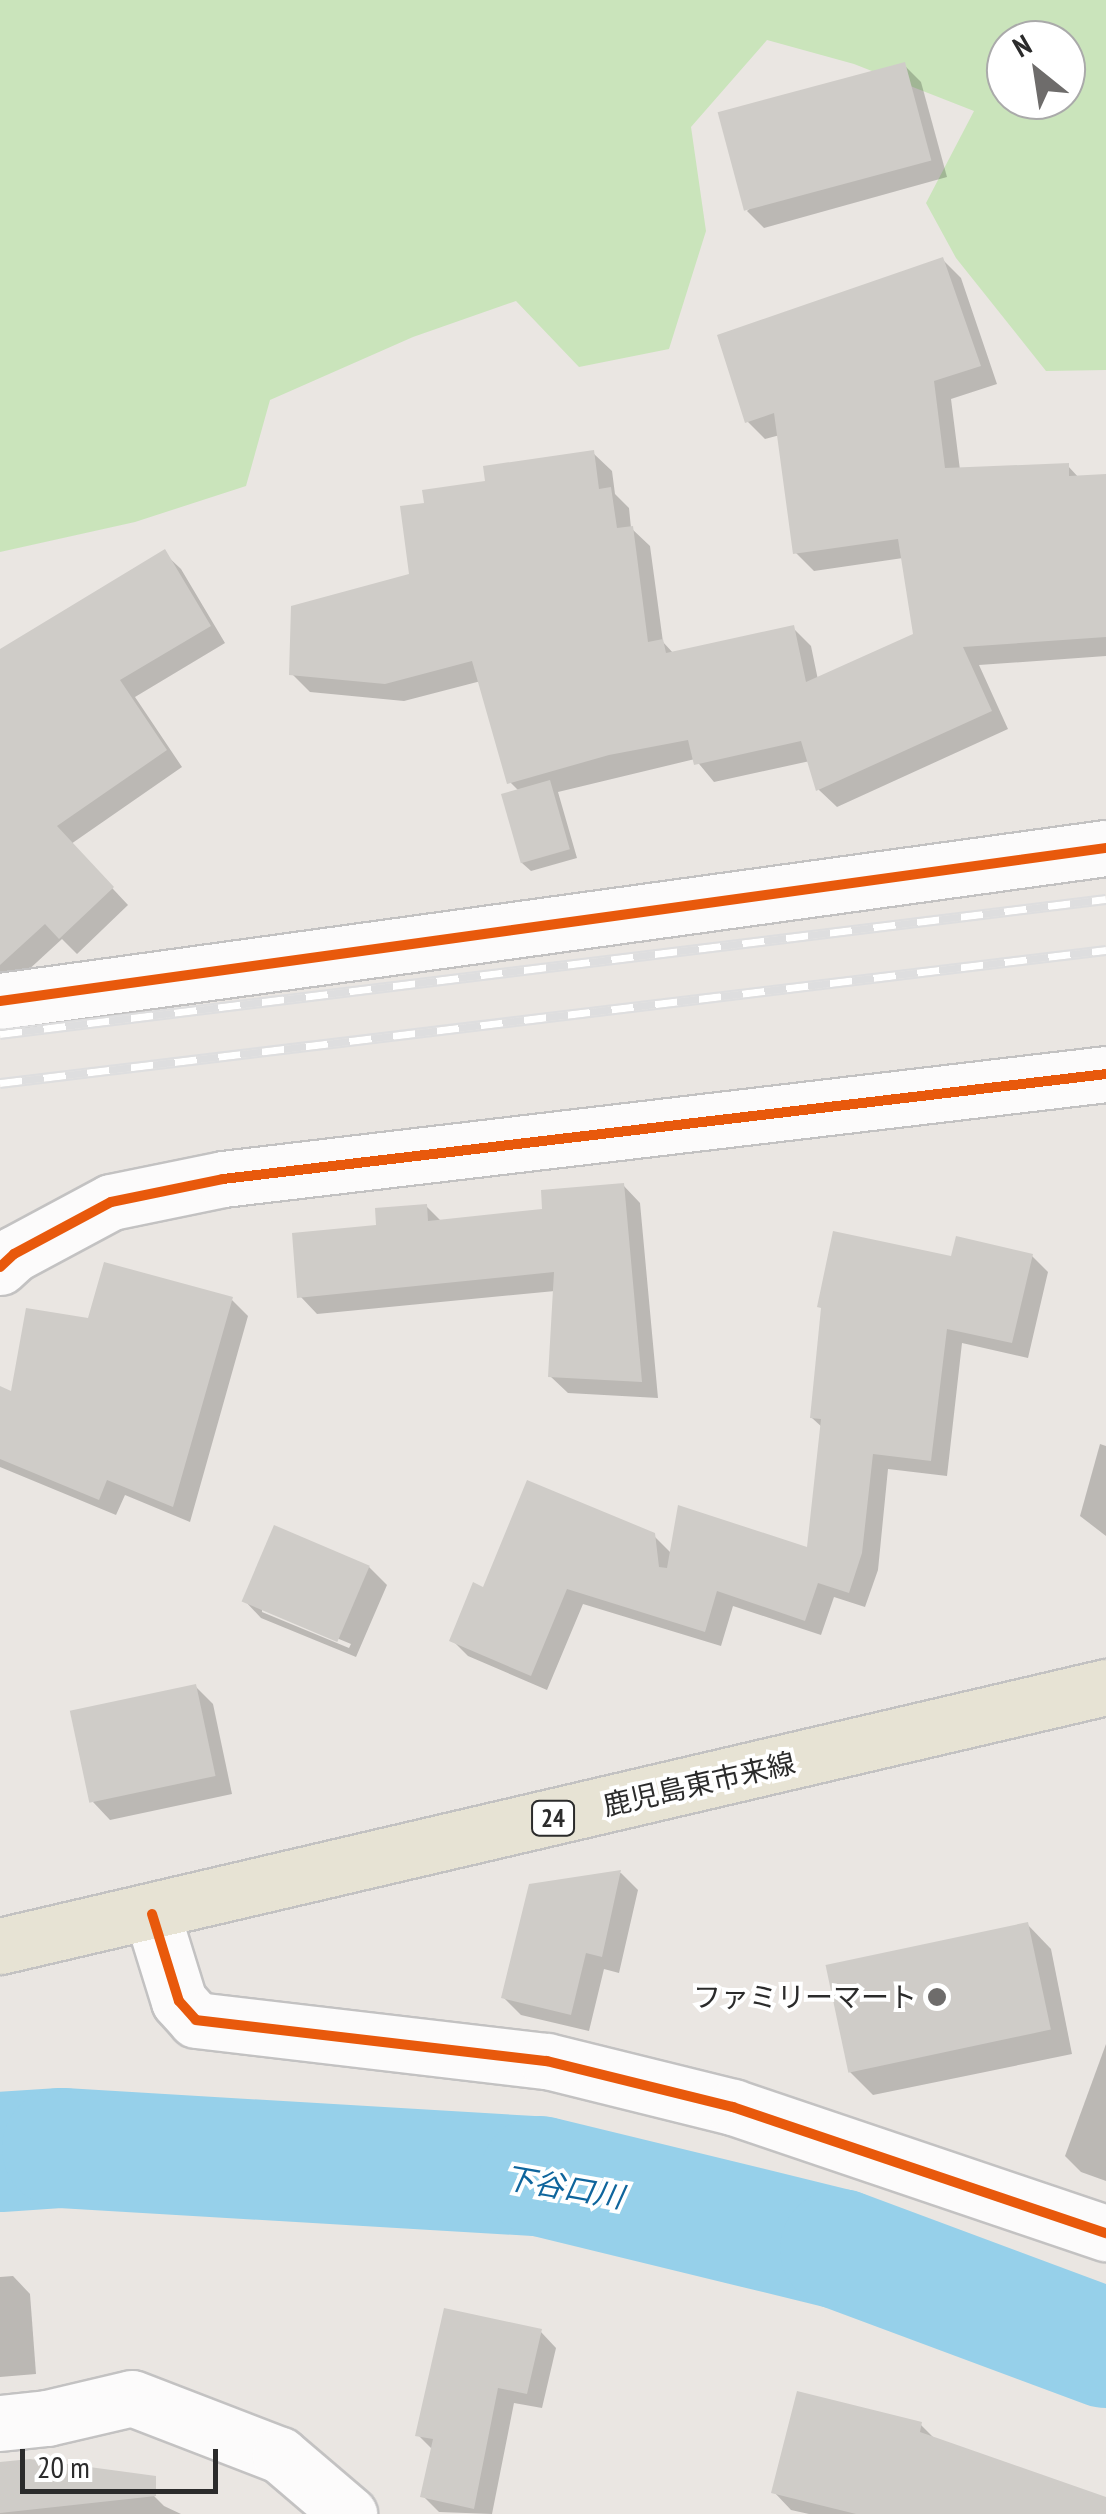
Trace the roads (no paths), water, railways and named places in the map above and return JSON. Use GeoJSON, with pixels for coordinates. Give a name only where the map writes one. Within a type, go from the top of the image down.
{"type":"FeatureCollection","features":[{"type":"Feature","properties":{"kind":"main road","name":"鹿児島東市来線"},"geometry":{"type":"LineString","coordinates":[[0,1946],[152,1914],[1106,1687]]}},
{"type":"Feature","properties":{"kind":"street"},"geometry":{"type":"LineString","coordinates":[[0,1001],[1106,848]]}},
{"type":"Feature","properties":{"kind":"street"},"geometry":{"type":"LineString","coordinates":[[0,1268],[14,1254],[110,1202],[222,1179],[1106,1074]]}},
{"type":"Feature","properties":{"kind":"street"},"geometry":{"type":"LineString","coordinates":[[152,1914],[179,2001],[196,2020],[547,2061],[733,2107],[1106,2234]]}},
{"type":"Feature","properties":{"kind":"street"},"geometry":{"type":"LineString","coordinates":[[0,2423],[47,2418],[132,2398],[280,2455],[349,2514]]}},
{"type":"Feature","properties":{"kind":"waterway","name":"下谷口川"},"geometry":{"type":"LineString","coordinates":[[0,2152],[62,2148],[540,2176],[840,2249],[1106,2348]]}},
{"type":"Feature","properties":{"kind":"railway"},"geometry":{"type":"LineString","coordinates":[[0,1034],[1106,899]]}},
{"type":"Feature","properties":{"kind":"railway"},"geometry":{"type":"LineString","coordinates":[[0,1083],[1106,950]]}},
{"type":"Feature","properties":{"kind":"place","name":"ファミリーマート"},"geometry":{"type":"Point","coordinates":[937,1997]}}]}
